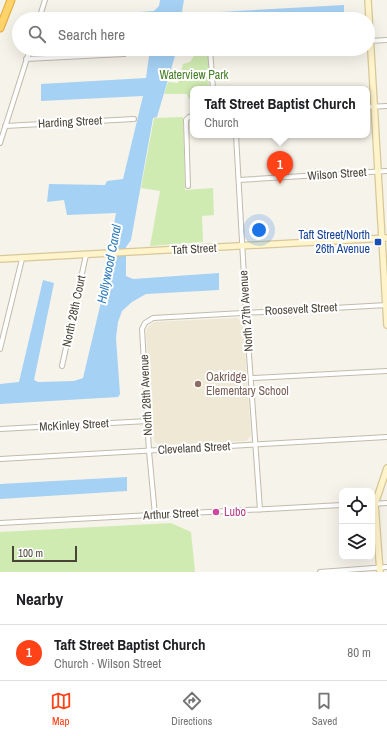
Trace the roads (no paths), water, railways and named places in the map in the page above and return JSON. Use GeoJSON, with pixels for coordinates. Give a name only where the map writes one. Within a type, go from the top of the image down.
{"type":"FeatureCollection","features":[{"type":"Feature","properties":{"kind":"highway"},"geometry":{"type":"LineString","coordinates":[[0,28],[11,0]]}},
{"type":"Feature","properties":{"kind":"street"},"geometry":{"type":"LineString","coordinates":[[41,12],[45,0]]}},
{"type":"Feature","properties":{"kind":"street"},"geometry":{"type":"LineString","coordinates":[[368,0],[368,12]]}},
{"type":"Feature","properties":{"kind":"street"},"geometry":{"type":"LineString","coordinates":[[375,41],[387,40]]}},
{"type":"Feature","properties":{"kind":"street"},"geometry":{"type":"LineString","coordinates":[[0,143],[27,56]]}},
{"type":"Feature","properties":{"kind":"street"},"geometry":{"type":"LineString","coordinates":[[26,59],[85,56]]}},
{"type":"Feature","properties":{"kind":"street"},"geometry":{"type":"LineString","coordinates":[[211,56],[213,86]]}},
{"type":"Feature","properties":{"kind":"street"},"geometry":{"type":"LineString","coordinates":[[370,56],[374,106],[376,172],[384,238],[387,325]]}},
{"type":"Feature","properties":{"kind":"street"},"geometry":{"type":"LineString","coordinates":[[370,107],[387,106]]}},
{"type":"Feature","properties":{"kind":"street"},"geometry":{"type":"LineString","coordinates":[[188,186],[186,120],[190,117]]}},
{"type":"Feature","properties":{"kind":"street","name":"Harding Street"},"geometry":{"type":"LineString","coordinates":[[5,126],[134,119]]}},
{"type":"Feature","properties":{"kind":"street","name":"North 27th Avenue"},"geometry":{"type":"LineString","coordinates":[[236,138],[246,312],[252,378],[260,510]]}},
{"type":"Feature","properties":{"kind":"street","name":"Wilson Street"},"geometry":{"type":"LineString","coordinates":[[239,180],[387,171]]}},
{"type":"Feature","properties":{"kind":"street","name":"Taft Street"},"geometry":{"type":"LineString","coordinates":[[0,259],[242,247],[384,238]]}},
{"type":"Feature","properties":{"kind":"street","name":"North 28th Court"},"geometry":{"type":"LineString","coordinates":[[62,366],[86,255]]}},
{"type":"Feature","properties":{"kind":"street"},"geometry":{"type":"LineString","coordinates":[[0,349],[22,259]]}},
{"type":"Feature","properties":{"kind":"street","name":"Roosevelt Street"},"geometry":{"type":"LineString","coordinates":[[145,323],[153,318],[386,305]]}},
{"type":"Feature","properties":{"kind":"street","name":"North 28th Avenue"},"geometry":{"type":"LineString","coordinates":[[145,323],[142,329],[149,450],[155,515]]}},
{"type":"Feature","properties":{"kind":"street"},"geometry":{"type":"LineString","coordinates":[[252,378],[387,371]]}},
{"type":"Feature","properties":{"kind":"street","name":"McKinley Street"},"geometry":{"type":"LineString","coordinates":[[0,429],[148,421]]}},
{"type":"Feature","properties":{"kind":"street","name":"Cleveland Street"},"geometry":{"type":"LineString","coordinates":[[0,459],[387,437]]}},
{"type":"Feature","properties":{"kind":"street"},"geometry":{"type":"LineString","coordinates":[[375,501],[387,468]]}},
{"type":"Feature","properties":{"kind":"street"},"geometry":{"type":"LineString","coordinates":[[375,504],[387,503]]}},
{"type":"Feature","properties":{"kind":"street","name":"Arthur Street"},"geometry":{"type":"LineString","coordinates":[[0,523],[339,506]]}},
{"type":"Feature","properties":{"kind":"street"},"geometry":{"type":"LineString","coordinates":[[375,515],[380,570]]}},
{"type":"Feature","properties":{"kind":"street"},"geometry":{"type":"LineString","coordinates":[[320,572],[380,570],[387,567]]}},
{"type":"Feature","properties":{"kind":"water"},"geometry":{"type":"Polygon","coordinates":[[[160,0],[184,0],[183,12],[139,12],[154,11],[159,6],[160,0]]]}},
{"type":"Feature","properties":{"kind":"water"},"geometry":{"type":"Polygon","coordinates":[[[344,5],[344,12],[220,12],[344,5]]]}},
{"type":"Feature","properties":{"kind":"water"},"geometry":{"type":"Polygon","coordinates":[[[149,56],[175,56],[157,117],[153,118],[131,240],[126,247],[126,276],[133,279],[219,273],[219,290],[146,294],[132,302],[122,311],[118,322],[116,338],[120,394],[118,397],[0,404],[0,384],[19,382],[43,280],[54,283],[34,380],[38,382],[74,381],[83,378],[110,264],[113,247],[111,241],[116,213],[67,215],[64,200],[47,202],[49,184],[105,185],[107,181],[123,179],[143,96],[41,101],[41,84],[146,78],[149,56]]]}},
{"type":"Feature","properties":{"kind":"water"},"geometry":{"type":"Polygon","coordinates":[[[127,477],[127,491],[0,499],[0,484],[127,477]]]}},
{"type":"Feature","properties":{"kind":"place","name":"Taft Street Baptist Church"},"geometry":{"type":"Point","coordinates":[280,184]}},
{"type":"Feature","properties":{"kind":"place","name":"Taft Street/North 26th Avenue"},"geometry":{"type":"Point","coordinates":[378,242]}},
{"type":"Feature","properties":{"kind":"place","name":"Oakridge Elementary School"},"geometry":{"type":"Point","coordinates":[198,384]}},
{"type":"Feature","properties":{"kind":"place","name":"Lubo"},"geometry":{"type":"Point","coordinates":[216,512]}},
{"type":"Feature","properties":{"kind":"park label","name":"Waterview Park"},"geometry":{"type":"Point","coordinates":[194,75]}},
{"type":"Feature","properties":{"kind":"water label","name":"Hollywood Canal"},"geometry":{"type":"Point","coordinates":[109,264]}}]}
